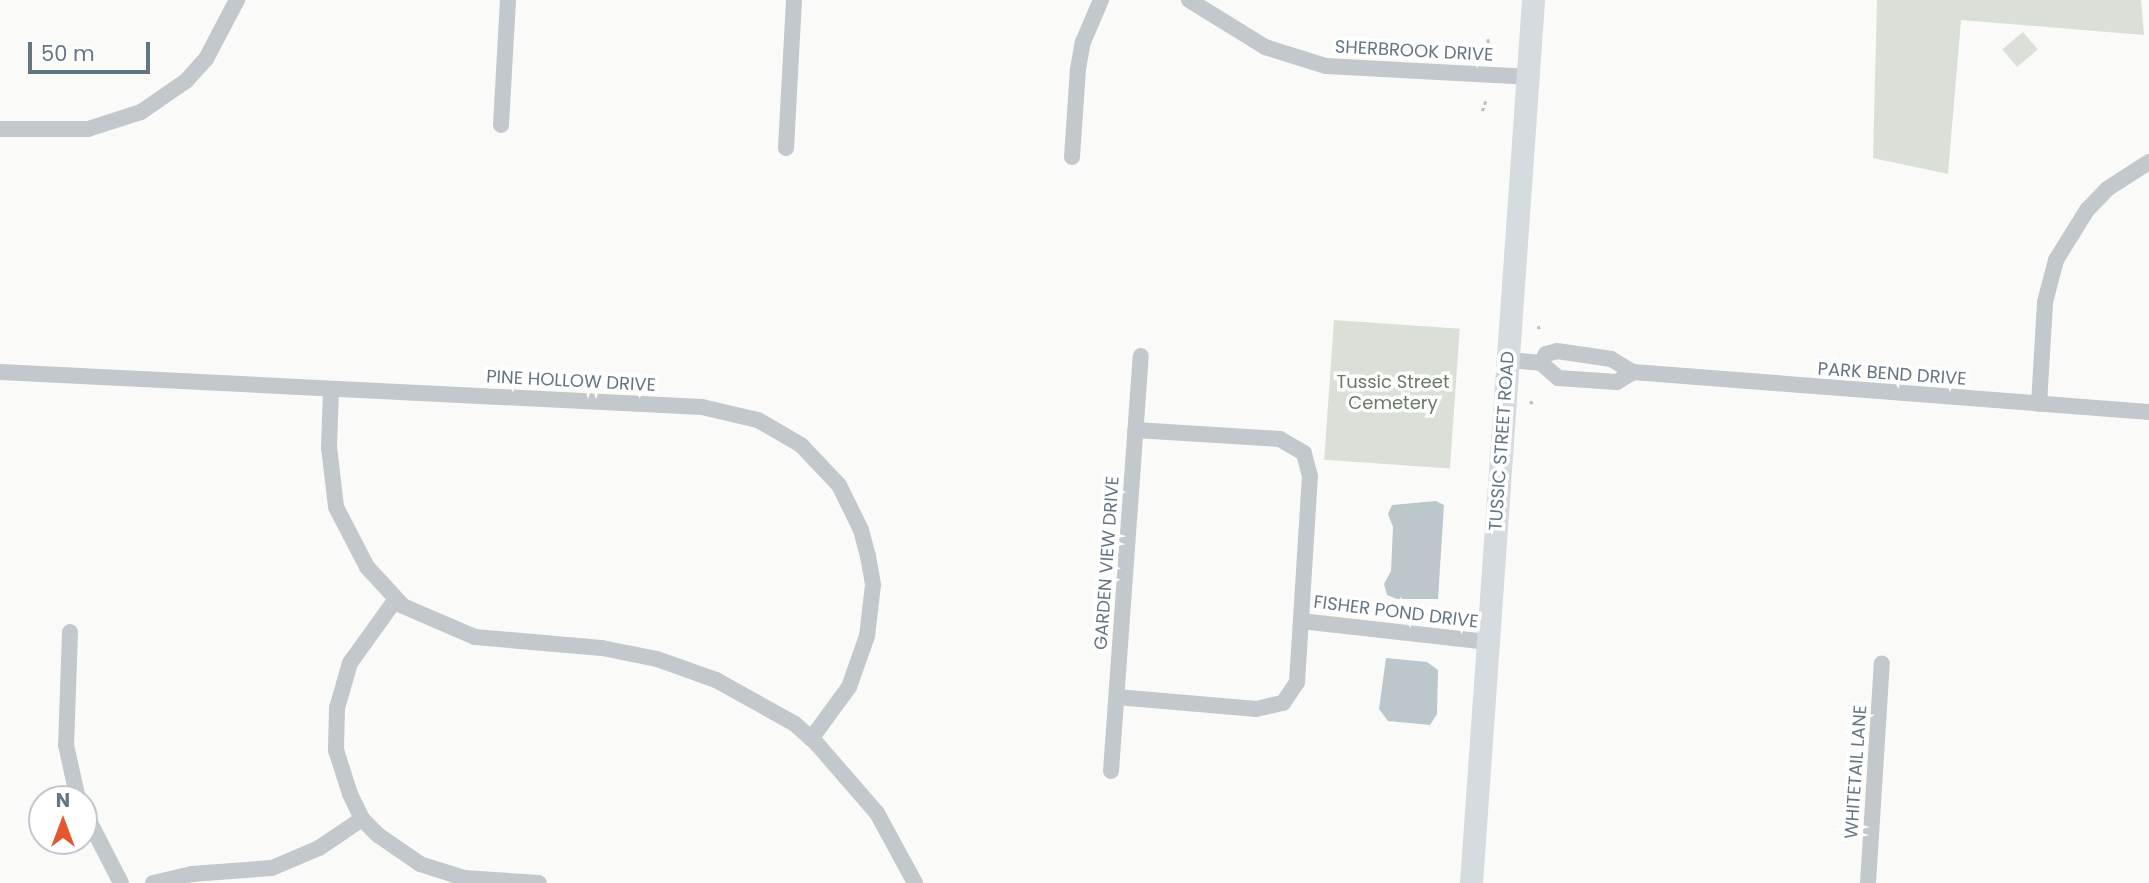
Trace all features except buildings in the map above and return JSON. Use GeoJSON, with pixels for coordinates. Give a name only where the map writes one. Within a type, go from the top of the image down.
{"type":"FeatureCollection","features":[{"type":"Feature","properties":{"kind":"main road","name":"TUSSIC STREET ROAD"},"geometry":{"type":"LineString","coordinates":[[1471,883],[1533,0]]}},
{"type":"Feature","properties":{"kind":"street"},"geometry":{"type":"LineString","coordinates":[[0,129],[88,129],[141,112],[186,81],[206,59],[237,0]]}},
{"type":"Feature","properties":{"kind":"street"},"geometry":{"type":"LineString","coordinates":[[501,125],[508,0]]}},
{"type":"Feature","properties":{"kind":"street"},"geometry":{"type":"LineString","coordinates":[[786,148],[794,0]]}},
{"type":"Feature","properties":{"kind":"street"},"geometry":{"type":"LineString","coordinates":[[1072,157],[1078,69],[1083,42],[1101,0]]}},
{"type":"Feature","properties":{"kind":"street","name":"SHERBROOK DRIVE"},"geometry":{"type":"LineString","coordinates":[[1189,0],[1256,43],[1326,66],[1528,77]]}},
{"type":"Feature","properties":{"kind":"street"},"geometry":{"type":"LineString","coordinates":[[2039,404],[2045,302],[2056,260],[2087,210],[2107,189],[2149,162]]}},
{"type":"Feature","properties":{"kind":"street","name":"PARK BEND DRIVE"},"geometry":{"type":"LineString","coordinates":[[1541,363],[1546,354],[1557,351],[1611,359],[1633,372],[2149,412]]}},
{"type":"Feature","properties":{"kind":"street","name":"GARDEN VIEW DRIVE"},"geometry":{"type":"LineString","coordinates":[[1111,771],[1141,356]]}},
{"type":"Feature","properties":{"kind":"street","name":"PARK BEND DRIVE"},"geometry":{"type":"LineString","coordinates":[[1508,360],[1541,363],[1558,378],[1617,382],[1633,372]]}},
{"type":"Feature","properties":{"kind":"street","name":"PINE HOLLOW DRIVE"},"geometry":{"type":"LineString","coordinates":[[0,372],[702,408],[758,420],[801,445],[838,485],[861,530],[873,585],[867,636],[858,667],[811,739]]}},
{"type":"Feature","properties":{"kind":"street"},"geometry":{"type":"LineString","coordinates":[[331,390],[329,447],[336,507],[367,567],[396,599],[429,620],[475,637],[602,648],[682,667],[727,686],[811,739],[877,813],[915,883]]}},
{"type":"Feature","properties":{"kind":"street"},"geometry":{"type":"LineString","coordinates":[[1117,697],[1255,709],[1283,703],[1297,681],[1310,476],[1304,453],[1280,439],[1135,430]]}},
{"type":"Feature","properties":{"kind":"street"},"geometry":{"type":"LineString","coordinates":[[396,599],[350,663],[337,708],[341,772],[362,819],[401,854],[443,873],[540,883]]}},
{"type":"Feature","properties":{"kind":"street","name":"FISHER POND DRIVE"},"geometry":{"type":"LineString","coordinates":[[1301,621],[1487,642]]}},
{"type":"Feature","properties":{"kind":"street"},"geometry":{"type":"LineString","coordinates":[[70,632],[66,745],[75,785]]}},
{"type":"Feature","properties":{"kind":"street","name":"WHITETAIL LANE"},"geometry":{"type":"LineString","coordinates":[[1868,883],[1882,663]]}},
{"type":"Feature","properties":{"kind":"street"},"geometry":{"type":"LineString","coordinates":[[153,883],[192,874],[272,868],[319,848],[362,819]]}},
{"type":"Feature","properties":{"kind":"street"},"geometry":{"type":"LineString","coordinates":[[98,838],[121,883]]}},
{"type":"Feature","properties":{"kind":"path"},"geometry":{"type":"LineString","coordinates":[[1488,38],[1490,51]]}},
{"type":"Feature","properties":{"kind":"path"},"geometry":{"type":"LineString","coordinates":[[1482,111],[1486,100]]}},
{"type":"Feature","properties":{"kind":"path"},"geometry":{"type":"LineString","coordinates":[[1536,328],[1542,326]]}},
{"type":"Feature","properties":{"kind":"path"},"geometry":{"type":"LineString","coordinates":[[1530,401],[1534,404]]}},
{"type":"Feature","properties":{"kind":"green space"},"geometry":{"type":"Polygon","coordinates":[[[1877,0],[2141,0],[2144,35],[1961,20],[1948,174],[1873,158],[1877,0]]]}},
{"type":"Feature","properties":{"kind":"green space"},"geometry":{"type":"Polygon","coordinates":[[[2023,32],[2038,50],[2017,67],[2002,49],[2023,32]]]}},
{"type":"Feature","properties":{"kind":"green space","name":"Tussic Street Cemetery"},"geometry":{"type":"Polygon","coordinates":[[[1334,320],[1460,329],[1450,468],[1324,460],[1334,320]]]}},
{"type":"Feature","properties":{"kind":"shaded area"},"geometry":{"type":"Polygon","coordinates":[[[1436,501],[1444,505],[1438,599],[1397,599],[1387,595],[1384,584],[1391,571],[1393,527],[1388,514],[1392,505],[1436,501]]]}},
{"type":"Feature","properties":{"kind":"shaded area"},"geometry":{"type":"Polygon","coordinates":[[[1386,658],[1427,662],[1438,670],[1437,714],[1430,725],[1388,721],[1379,709],[1386,658]]]}}]}
